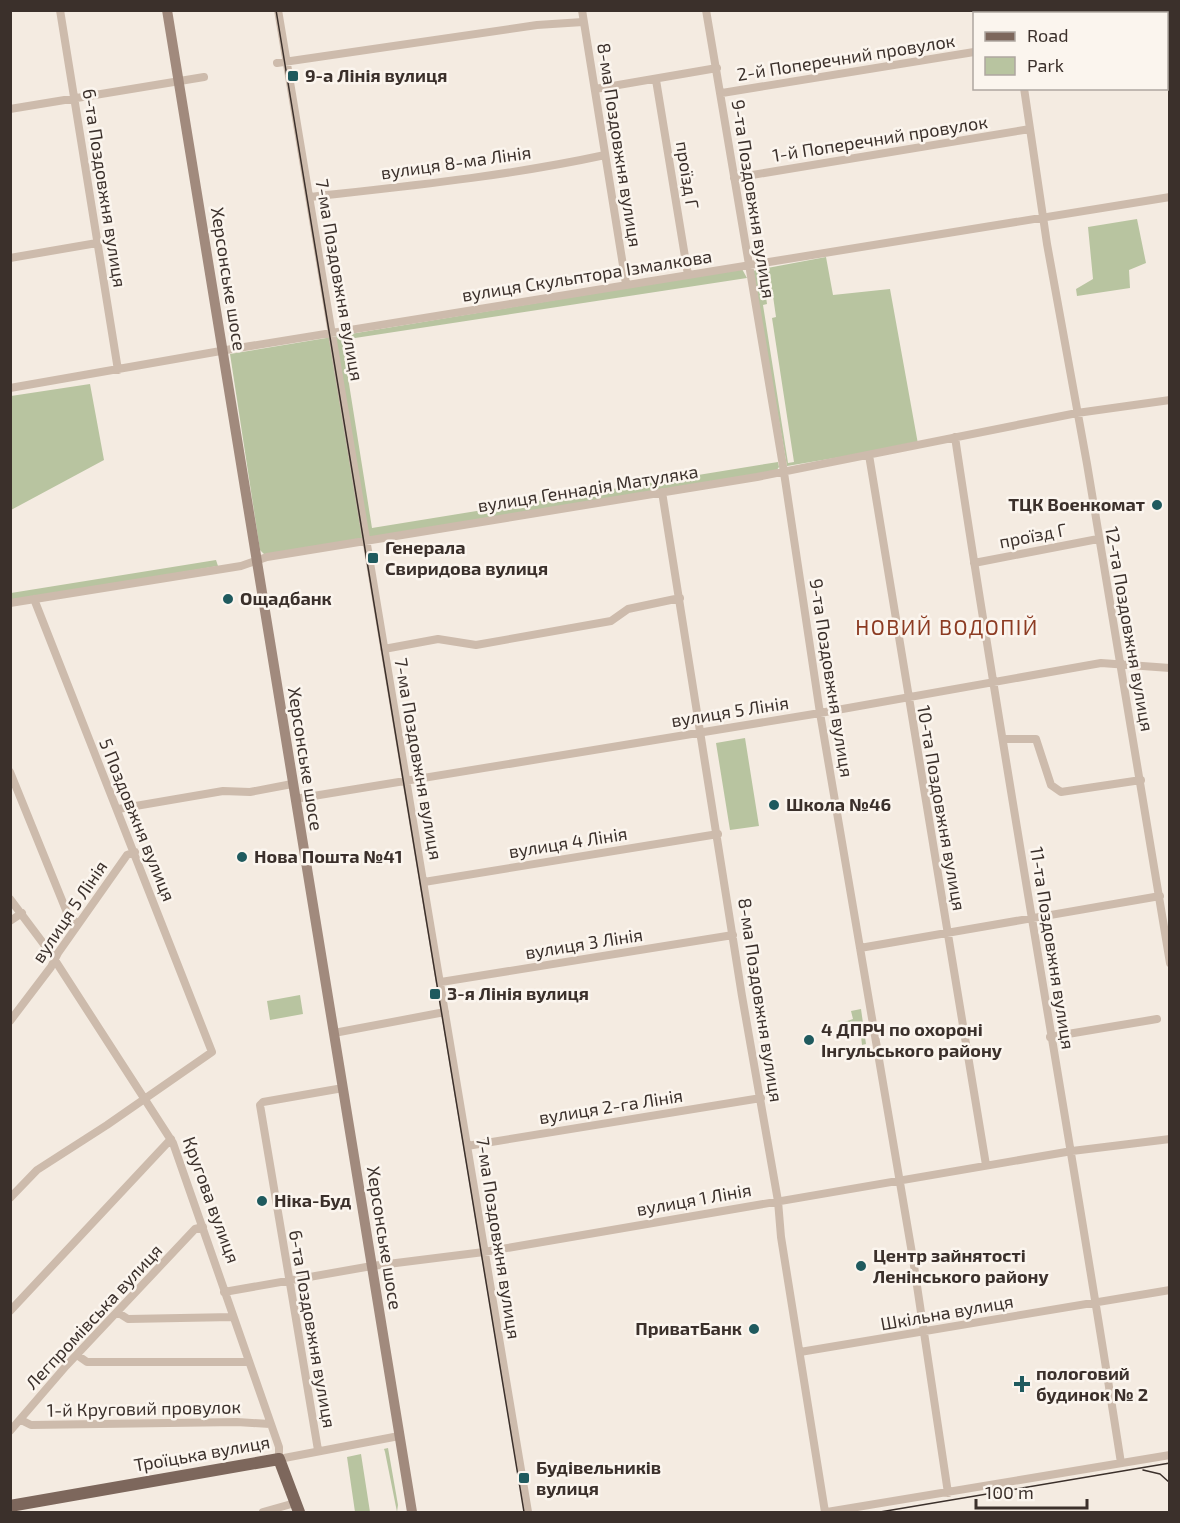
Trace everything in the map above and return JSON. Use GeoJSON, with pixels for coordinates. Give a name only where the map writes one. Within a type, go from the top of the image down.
{"type":"FeatureCollection","features":[{"type":"Feature","properties":{"kind":"main road","name":"Херсонське шосе"},"geometry":{"type":"LineString","coordinates":[[167,10],[412,1512]]}},
{"type":"Feature","properties":{"kind":"main road","name":"Кругова вулиця"},"geometry":{"type":"LineString","coordinates":[[279,1459],[297,1508]]}},
{"type":"Feature","properties":{"kind":"main road","name":"Троїцька вулиця"},"geometry":{"type":"LineString","coordinates":[[10,1506],[26,1508],[279,1459]]}},
{"type":"Feature","properties":{"kind":"street","name":"6-та Поздовжня вулиця"},"geometry":{"type":"LineString","coordinates":[[60,10],[118,370]]}},
{"type":"Feature","properties":{"kind":"street","name":"7-ма Поздовжня вулиця"},"geometry":{"type":"LineString","coordinates":[[278,10],[528,1512]]}},
{"type":"Feature","properties":{"kind":"street","name":"8-ма Поздовжня вулиця"},"geometry":{"type":"LineString","coordinates":[[582,10],[626,284]]}},
{"type":"Feature","properties":{"kind":"street","name":"9-та Поздовжня вулиця"},"geometry":{"type":"LineString","coordinates":[[706,10],[722,93],[734,178],[784,471],[820,713],[924,1332],[948,1493]]}},
{"type":"Feature","properties":{"kind":"street"},"geometry":{"type":"LineString","coordinates":[[277,63],[537,25],[583,22]]}},
{"type":"Feature","properties":{"kind":"street","name":"2-й Поперечний провулок"},"geometry":{"type":"LineString","coordinates":[[722,93],[973,52]]}},
{"type":"Feature","properties":{"kind":"street"},"geometry":{"type":"LineString","coordinates":[[595,89],[717,68]]}},
{"type":"Feature","properties":{"kind":"street"},"geometry":{"type":"LineString","coordinates":[[10,109],[204,77]]}},
{"type":"Feature","properties":{"kind":"street","name":"проїзд Г"},"geometry":{"type":"LineString","coordinates":[[656,80],[688,275]]}},
{"type":"Feature","properties":{"kind":"street","name":"12-та Поздовжня вулиця"},"geometry":{"type":"LineString","coordinates":[[1024,90],[1045,218],[1047,244],[1141,780],[1170,963]]}},
{"type":"Feature","properties":{"kind":"street","name":"1-й Поперечний провулок"},"geometry":{"type":"LineString","coordinates":[[734,178],[1030,129]]}},
{"type":"Feature","properties":{"kind":"street","name":"вулиця 8-ма Лінія"},"geometry":{"type":"LineString","coordinates":[[310,196],[435,183],[559,165],[605,155]]}},
{"type":"Feature","properties":{"kind":"street","name":"вулиця Скульптора Ізмалкова"},"geometry":{"type":"LineString","coordinates":[[10,388],[626,284],[1170,196]]}},
{"type":"Feature","properties":{"kind":"street"},"geometry":{"type":"LineString","coordinates":[[10,258],[97,243]]}},
{"type":"Feature","properties":{"kind":"street","name":"вулиця Геннадія Матуляка"},"geometry":{"type":"LineString","coordinates":[[10,603],[241,566],[365,540],[784,471],[1077,413],[1170,400]]}},
{"type":"Feature","properties":{"kind":"street","name":"11-та Поздовжня вулиця"},"geometry":{"type":"LineString","coordinates":[[955,437],[1050,1037],[1072,1151],[1121,1463]]}},
{"type":"Feature","properties":{"kind":"street","name":"10-та Поздовжня вулиця"},"geometry":{"type":"LineString","coordinates":[[869,455],[907,697],[986,1165]]}},
{"type":"Feature","properties":{"kind":"street","name":"8-ма Поздовжня вулиця"},"geometry":{"type":"LineString","coordinates":[[662,492],[778,1201],[781,1237],[826,1512]]}},
{"type":"Feature","properties":{"kind":"street","name":"проїзд Г"},"geometry":{"type":"LineString","coordinates":[[974,563],[1098,539]]}},
{"type":"Feature","properties":{"kind":"street"},"geometry":{"type":"LineString","coordinates":[[384,649],[438,639],[476,645],[611,621],[628,609],[680,598]]}},
{"type":"Feature","properties":{"kind":"street","name":"5 Поздовжня вулиця"},"geometry":{"type":"LineString","coordinates":[[34,599],[49,643],[118,809],[212,1052],[145,1098]]}},
{"type":"Feature","properties":{"kind":"street","name":"вулиця 5 Лінія"},"geometry":{"type":"LineString","coordinates":[[295,799],[820,713],[1101,663],[1170,668]]}},
{"type":"Feature","properties":{"kind":"street"},"geometry":{"type":"LineString","coordinates":[[1004,739],[1036,739],[1051,785],[1061,792],[1141,780]]}},
{"type":"Feature","properties":{"kind":"street"},"geometry":{"type":"LineString","coordinates":[[10,772],[68,915],[78,924]]}},
{"type":"Feature","properties":{"kind":"street"},"geometry":{"type":"LineString","coordinates":[[118,809],[223,791],[250,792],[292,784]]}},
{"type":"Feature","properties":{"kind":"street","name":"вулиця 4 Лінія"},"geometry":{"type":"LineString","coordinates":[[424,882],[718,834]]}},
{"type":"Feature","properties":{"kind":"street","name":"вулиця 5 Лінія"},"geometry":{"type":"LineString","coordinates":[[10,1021],[127,855],[135,852]]}},
{"type":"Feature","properties":{"kind":"street"},"geometry":{"type":"LineString","coordinates":[[860,948],[1032,916],[1160,896]]}},
{"type":"Feature","properties":{"kind":"street","name":"Кругова вулиця"},"geometry":{"type":"LineString","coordinates":[[10,899],[55,960],[171,1139],[279,1447],[279,1459]]}},
{"type":"Feature","properties":{"kind":"street"},"geometry":{"type":"LineString","coordinates":[[10,921],[22,913]]}},
{"type":"Feature","properties":{"kind":"street","name":"вулиця 3 Лінія"},"geometry":{"type":"LineString","coordinates":[[441,982],[733,935]]}},
{"type":"Feature","properties":{"kind":"street"},"geometry":{"type":"LineString","coordinates":[[334,1033],[445,1012]]}},
{"type":"Feature","properties":{"kind":"street"},"geometry":{"type":"LineString","coordinates":[[1050,1037],[1157,1019]]}},
{"type":"Feature","properties":{"kind":"street","name":"6-та Поздовжня вулиця"},"geometry":{"type":"LineString","coordinates":[[318,1450],[260,1105],[263,1102],[343,1088]]}},
{"type":"Feature","properties":{"kind":"street"},"geometry":{"type":"LineString","coordinates":[[10,1198],[37,1170],[145,1098]]}},
{"type":"Feature","properties":{"kind":"street","name":"вулиця 2-га Лінія"},"geometry":{"type":"LineString","coordinates":[[467,1146],[761,1098]]}},
{"type":"Feature","properties":{"kind":"street"},"geometry":{"type":"LineString","coordinates":[[10,1311],[171,1139]]}},
{"type":"Feature","properties":{"kind":"street","name":"вулиця 1 Лінія"},"geometry":{"type":"LineString","coordinates":[[225,1292],[372,1266],[484,1252],[1072,1151],[1170,1139]]}},
{"type":"Feature","properties":{"kind":"street","name":"Легпромівська вулиця"},"geometry":{"type":"LineString","coordinates":[[10,1431],[77,1355],[195,1229],[203,1227]]}},
{"type":"Feature","properties":{"kind":"street","name":"Шкільна вулиця"},"geometry":{"type":"LineString","coordinates":[[800,1352],[1170,1290]]}},
{"type":"Feature","properties":{"kind":"street"},"geometry":{"type":"LineString","coordinates":[[117,1312],[128,1319],[233,1317]]}},
{"type":"Feature","properties":{"kind":"street"},"geometry":{"type":"LineString","coordinates":[[77,1355],[87,1362],[249,1362]]}},
{"type":"Feature","properties":{"kind":"street","name":"1-й Круговий провулок"},"geometry":{"type":"LineString","coordinates":[[21,1420],[31,1425],[237,1422],[270,1424]]}},
{"type":"Feature","properties":{"kind":"street","name":"Троїцька вулиця"},"geometry":{"type":"LineString","coordinates":[[279,1459],[399,1436]]}},
{"type":"Feature","properties":{"kind":"street"},"geometry":{"type":"LineString","coordinates":[[826,1512],[1170,1455]]}},
{"type":"Feature","properties":{"kind":"street"},"geometry":{"type":"LineString","coordinates":[[263,1512],[297,1508]]}},
{"type":"Feature","properties":{"kind":"green space"},"geometry":{"type":"Polygon","coordinates":[[[1137,219],[1146,263],[1129,270],[1130,288],[1077,296],[1076,289],[1093,279],[1088,227],[1137,219]]]}},
{"type":"Feature","properties":{"kind":"green space"},"geometry":{"type":"Polygon","coordinates":[[[826,257],[833,295],[890,289],[918,444],[787,466],[752,271],[826,257]],[[773,296],[766,297],[767,304],[763,305],[788,463],[794,462],[772,318],[776,317],[773,296]]]}},
{"type":"Feature","properties":{"kind":"green space"},"geometry":{"type":"Polygon","coordinates":[[[742,269],[747,278],[342,340],[372,528],[778,462],[779,467],[776,471],[265,555],[260,550],[230,354],[742,269]]]}},
{"type":"Feature","properties":{"kind":"green space"},"geometry":{"type":"Polygon","coordinates":[[[90,384],[104,460],[11,510],[11,396],[90,384]]]}},
{"type":"Feature","properties":{"kind":"green space"},"geometry":{"type":"Polygon","coordinates":[[[216,560],[218,566],[11,601],[11,593],[216,560]]]}},
{"type":"Feature","properties":{"kind":"green space"},"geometry":{"type":"Polygon","coordinates":[[[745,738],[759,826],[730,830],[716,743],[745,738]]]}},
{"type":"Feature","properties":{"kind":"green space"},"geometry":{"type":"Polygon","coordinates":[[[300,995],[303,1014],[270,1020],[267,1001],[300,995]]]}},
{"type":"Feature","properties":{"kind":"green space"},"geometry":{"type":"Polygon","coordinates":[[[861,1009],[866,1044],[862,1045],[860,1027],[839,1030],[838,1024],[853,1019],[851,1011],[861,1009]]]}},
{"type":"Feature","properties":{"kind":"green space"},"geometry":{"type":"Polygon","coordinates":[[[388,1448],[398,1505],[397,1512],[384,1449],[375,1451],[388,1448]]]}},
{"type":"Feature","properties":{"kind":"green space"},"geometry":{"type":"Polygon","coordinates":[[[361,1454],[370,1512],[355,1512],[347,1457],[361,1454]]]}},
{"type":"Feature","properties":{"kind":"tram line"},"geometry":{"type":"LineString","coordinates":[[276,10],[524,1512]]}},
{"type":"Feature","properties":{"kind":"tram line"},"geometry":{"type":"LineString","coordinates":[[880,1512],[1170,1463]]}},
{"type":"Feature","properties":{"kind":"tram line"},"geometry":{"type":"LineString","coordinates":[[1143,1470],[1160,1474],[1170,1483]]}},
{"type":"Feature","properties":{"kind":"place","name":"9-а Лінія вулиця"},"geometry":{"type":"Point","coordinates":[293,76]}},
{"type":"Feature","properties":{"kind":"place","name":"ТЦК Военкомат"},"geometry":{"type":"Point","coordinates":[1157,505]}},
{"type":"Feature","properties":{"kind":"place","name":"Генерала Свиридова вулиця"},"geometry":{"type":"Point","coordinates":[373,558]}},
{"type":"Feature","properties":{"kind":"place","name":"Ощадбанк"},"geometry":{"type":"Point","coordinates":[228,599]}},
{"type":"Feature","properties":{"kind":"place","name":"Школа №46"},"geometry":{"type":"Point","coordinates":[774,805]}},
{"type":"Feature","properties":{"kind":"place","name":"Нова Пошта №41"},"geometry":{"type":"Point","coordinates":[242,857]}},
{"type":"Feature","properties":{"kind":"place","name":"3-я Лінія вулиця"},"geometry":{"type":"Point","coordinates":[435,994]}},
{"type":"Feature","properties":{"kind":"place","name":"4 ДПРЧ по охороні Інгульського району"},"geometry":{"type":"Point","coordinates":[809,1040]}},
{"type":"Feature","properties":{"kind":"place","name":"Ніка-Буд"},"geometry":{"type":"Point","coordinates":[262,1201]}},
{"type":"Feature","properties":{"kind":"place","name":"Центр зайнятості Ленінського району"},"geometry":{"type":"Point","coordinates":[861,1266]}},
{"type":"Feature","properties":{"kind":"place","name":"ПриватБанк"},"geometry":{"type":"Point","coordinates":[754,1329]}},
{"type":"Feature","properties":{"kind":"place","name":"пологовий будинок № 2"},"geometry":{"type":"Point","coordinates":[1022,1384]}},
{"type":"Feature","properties":{"kind":"place","name":"Будівельників вулиця"},"geometry":{"type":"Point","coordinates":[524,1478]}},
{"type":"Feature","properties":{"kind":"district","name":"НОВИЙ ВОДОПІЙ"},"geometry":{"type":"Point","coordinates":[947,628]}}]}
